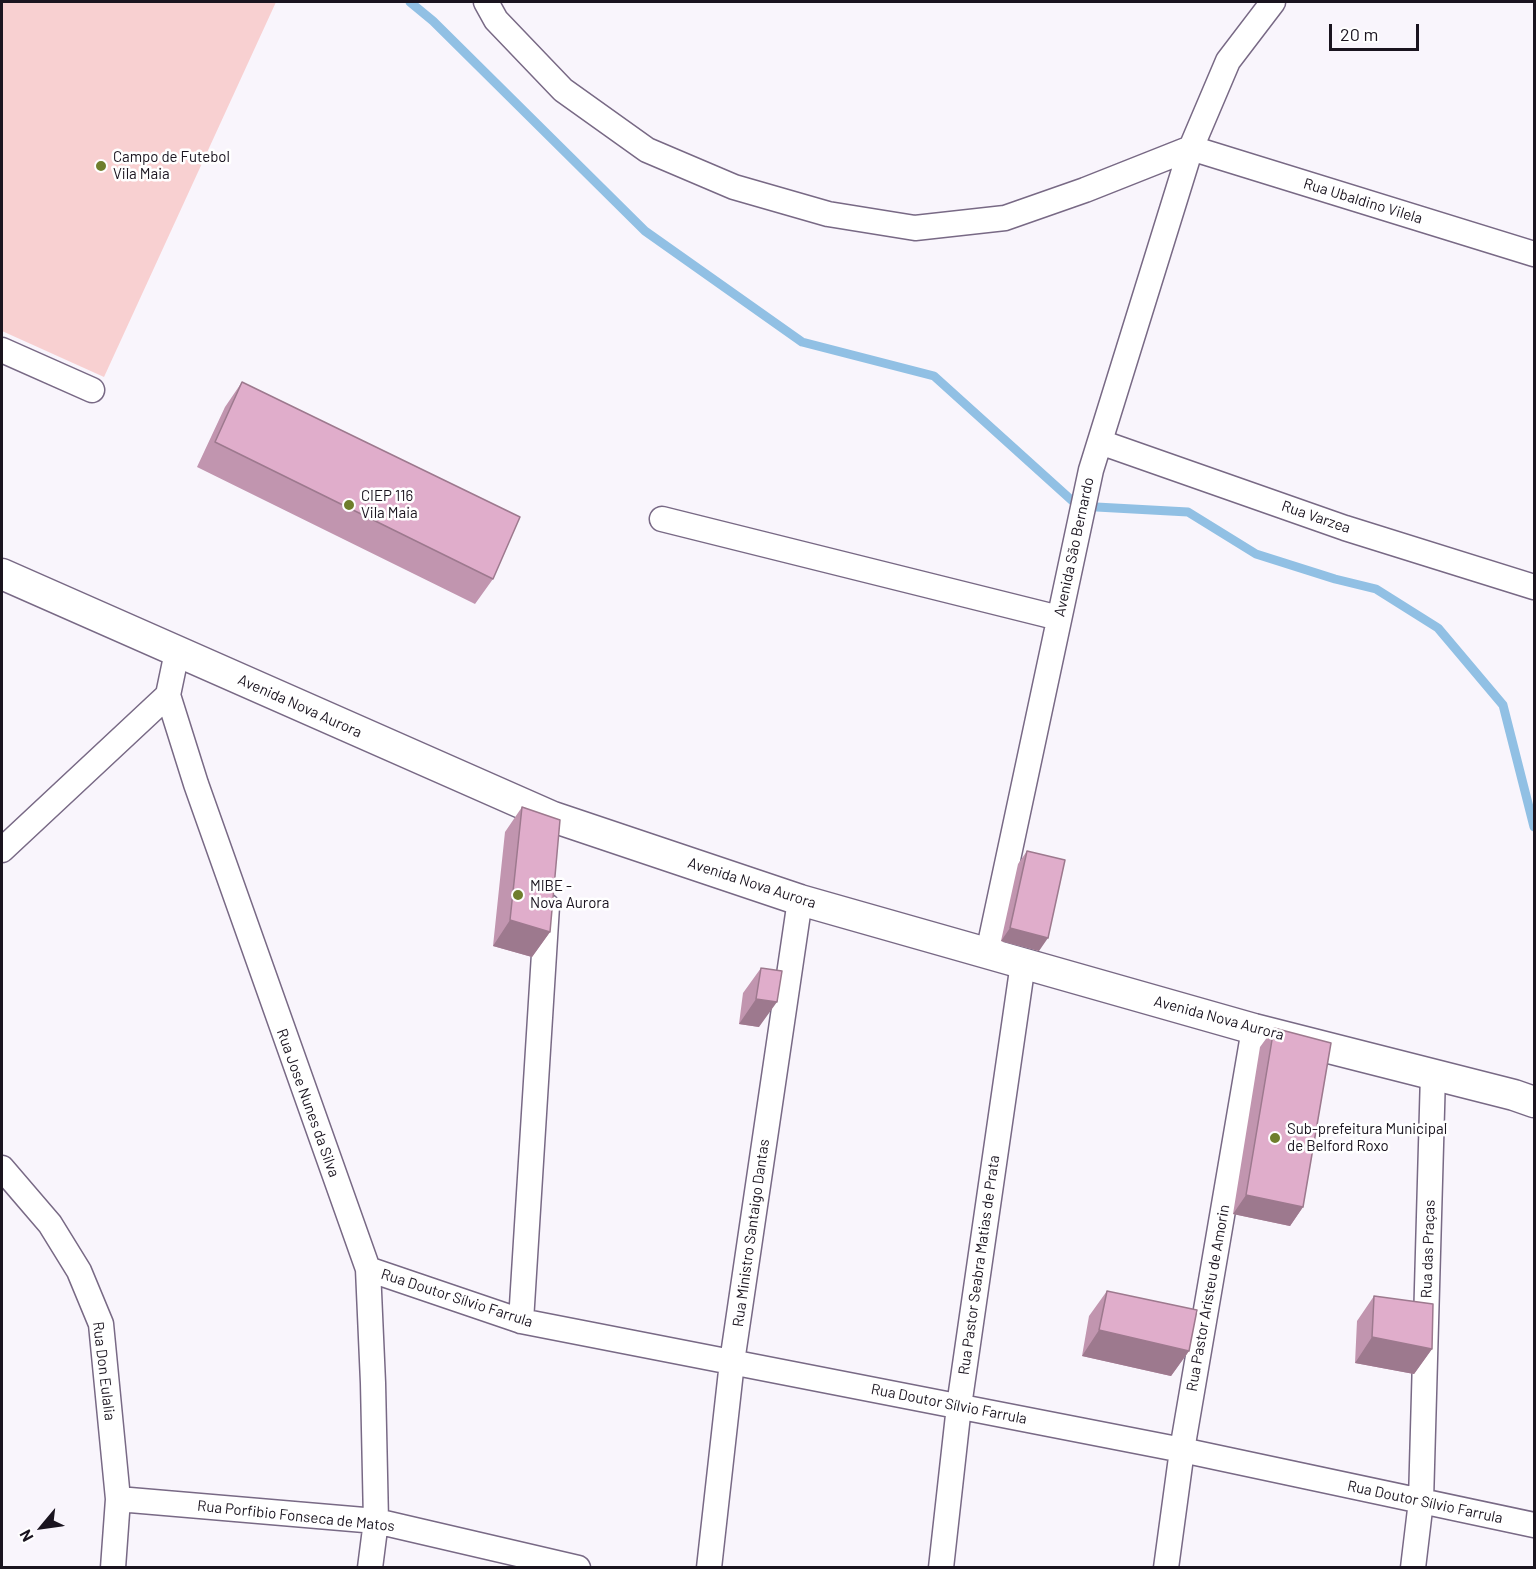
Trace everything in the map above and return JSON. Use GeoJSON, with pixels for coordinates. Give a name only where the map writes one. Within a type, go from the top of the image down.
{"type":"FeatureCollection","features":[{"type":"Feature","properties":{"kind":"street"},"geometry":{"type":"LineString","coordinates":[[486,2],[496,20],[563,90],[647,150],[734,187],[828,214],[915,228],[1005,218],[1191,148]]}},
{"type":"Feature","properties":{"kind":"street","name":"Avenida São Bernardo"},"geometry":{"type":"LineString","coordinates":[[988,953],[1091,470],[1191,148],[1228,61],[1273,2]]}},
{"type":"Feature","properties":{"kind":"street","name":"Rua Ubaldino Vilela"},"geometry":{"type":"LineString","coordinates":[[1191,148],[1534,254]]}},
{"type":"Feature","properties":{"kind":"street"},"geometry":{"type":"LineString","coordinates":[[2,350],[92,390]]}},
{"type":"Feature","properties":{"kind":"street","name":"Rua Varzea"},"geometry":{"type":"LineString","coordinates":[[1100,442],[1345,528],[1534,587]]}},
{"type":"Feature","properties":{"kind":"street"},"geometry":{"type":"LineString","coordinates":[[662,519],[1059,618]]}},
{"type":"Feature","properties":{"kind":"street","name":"Avenida Nova Aurora"},"geometry":{"type":"LineString","coordinates":[[2,574],[177,652],[552,829],[1254,1029],[1534,1102]]}},
{"type":"Feature","properties":{"kind":"street","name":"Rua Jose Nunes da Silva"},"geometry":{"type":"LineString","coordinates":[[177,652],[168,694],[196,784],[368,1269],[376,1521],[370,1568]]}},
{"type":"Feature","properties":{"kind":"street"},"geometry":{"type":"LineString","coordinates":[[2,850],[168,694]]}},
{"type":"Feature","properties":{"kind":"street"},"geometry":{"type":"LineString","coordinates":[[521,1321],[548,887]]}},
{"type":"Feature","properties":{"kind":"street","name":"Rua Ministro Santaigo Dantas"},"geometry":{"type":"LineString","coordinates":[[709,1568],[732,1362],[801,900]]}},
{"type":"Feature","properties":{"kind":"street","name":"Rua Pastor Seabra Matias de Prata"},"geometry":{"type":"LineString","coordinates":[[941,1568],[959,1406],[1023,963]]}},
{"type":"Feature","properties":{"kind":"street","name":"Rua Pastor Aristeu de Amorin"},"geometry":{"type":"LineString","coordinates":[[1166,1568],[1182,1450],[1254,1029]]}},
{"type":"Feature","properties":{"kind":"street","name":"Rua das Praças"},"geometry":{"type":"LineString","coordinates":[[1413,1568],[1421,1501],[1433,1074]]}},
{"type":"Feature","properties":{"kind":"street","name":"Rua Don Eulalia"},"geometry":{"type":"LineString","coordinates":[[2,1168],[50,1224],[79,1271],[101,1324],[118,1499],[112,1568]]}},
{"type":"Feature","properties":{"kind":"street","name":"Rua Doutor Sílvio Farrula"},"geometry":{"type":"LineString","coordinates":[[368,1269],[521,1321],[1182,1450],[1534,1525]]}},
{"type":"Feature","properties":{"kind":"street","name":"Rua Porfibio Fonseca de Matos"},"geometry":{"type":"LineString","coordinates":[[118,1499],[376,1521],[578,1568]]}},
{"type":"Feature","properties":{"kind":"shaded area","name":"Campo de Futebol Vila Maia"},"geometry":{"type":"Polygon","coordinates":[[[2,2],[276,2],[104,377],[2,331],[2,2]]]}},
{"type":"Feature","properties":{"kind":"building"},"geometry":{"type":"Polygon","coordinates":[[[242,382],[520,517],[493,579],[215,442],[242,382]]]}},
{"type":"Feature","properties":{"kind":"building"},"geometry":{"type":"Polygon","coordinates":[[[522,807],[560,820],[550,932],[510,920],[522,807]]]}},
{"type":"Feature","properties":{"kind":"building"},"geometry":{"type":"Polygon","coordinates":[[[1027,851],[1065,860],[1048,938],[1010,928],[1027,851]]]}},
{"type":"Feature","properties":{"kind":"building"},"geometry":{"type":"Polygon","coordinates":[[[761,968],[782,971],[777,1002],[756,999],[761,968]]]}},
{"type":"Feature","properties":{"kind":"building","name":"Sub-prefeitura Municipal de Belford Roxo"},"geometry":{"type":"Polygon","coordinates":[[[1274,1028],[1331,1043],[1303,1207],[1246,1195],[1274,1028]]]}},
{"type":"Feature","properties":{"kind":"building"},"geometry":{"type":"Polygon","coordinates":[[[1107,1291],[1197,1310],[1189,1351],[1099,1330],[1107,1291]]]}},
{"type":"Feature","properties":{"kind":"building"},"geometry":{"type":"Polygon","coordinates":[[[1374,1296],[1433,1304],[1432,1349],[1372,1337],[1374,1296]]]}},
{"type":"Feature","properties":{"kind":"waterway"},"geometry":{"type":"LineString","coordinates":[[410,2],[433,21],[645,231],[802,342],[934,376],[1078,506],[1188,512],[1256,554],[1335,579],[1376,589],[1438,628],[1503,705],[1534,827]]}},
{"type":"Feature","properties":{"kind":"place","name":"Campo de Futebol Vila Maia"},"geometry":{"type":"Point","coordinates":[101,166]}},
{"type":"Feature","properties":{"kind":"place","name":"CIEP 116 Vila Maia"},"geometry":{"type":"Point","coordinates":[349,505]}},
{"type":"Feature","properties":{"kind":"place","name":"MIBE - Nova Aurora"},"geometry":{"type":"Point","coordinates":[518,895]}},
{"type":"Feature","properties":{"kind":"place","name":"Sub-prefeitura Municipal de Belford Roxo"},"geometry":{"type":"Point","coordinates":[1275,1138]}}]}
